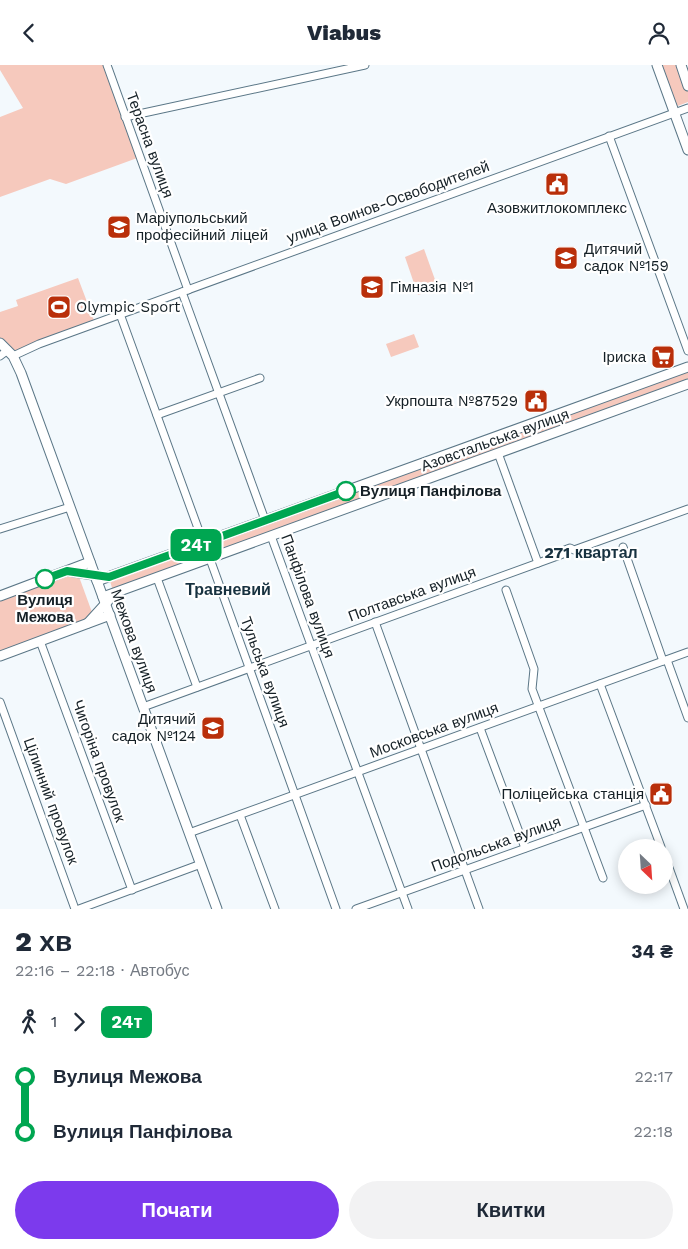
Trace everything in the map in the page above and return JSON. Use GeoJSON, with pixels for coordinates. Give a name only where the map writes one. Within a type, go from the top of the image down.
{"type":"FeatureCollection","features":[{"type":"Feature","properties":{"kind":"street","name":"Терасна вулиця"},"geometry":{"type":"LineString","coordinates":[[107,65],[185,291]]}},
{"type":"Feature","properties":{"kind":"street"},"geometry":{"type":"LineString","coordinates":[[125,117],[365,65]]}},
{"type":"Feature","properties":{"kind":"street"},"geometry":{"type":"LineString","coordinates":[[657,65],[688,150]]}},
{"type":"Feature","properties":{"kind":"street"},"geometry":{"type":"LineString","coordinates":[[680,65],[688,86]]}},
{"type":"Feature","properties":{"kind":"street","name":"улица Воинов-Освободителей"},"geometry":{"type":"LineString","coordinates":[[7,354],[39,344],[688,107]]}},
{"type":"Feature","properties":{"kind":"street"},"geometry":{"type":"LineString","coordinates":[[609,136],[688,351]]}},
{"type":"Feature","properties":{"kind":"street","name":"Панфілова вулиця"},"geometry":{"type":"LineString","coordinates":[[185,291],[219,393],[408,909]]}},
{"type":"Feature","properties":{"kind":"street"},"geometry":{"type":"LineString","coordinates":[[120,314],[204,542]]}},
{"type":"Feature","properties":{"kind":"street"},"geometry":{"type":"LineString","coordinates":[[0,343],[7,354]]}},
{"type":"Feature","properties":{"kind":"street","name":"Межова вулиця"},"geometry":{"type":"LineString","coordinates":[[7,354],[70,507],[217,909]]}},
{"type":"Feature","properties":{"kind":"street","name":"Азовстальська вулиця"},"geometry":{"type":"LineString","coordinates":[[67,571],[96,578],[109,577],[688,367]]}},
{"type":"Feature","properties":{"kind":"street"},"geometry":{"type":"LineString","coordinates":[[157,415],[260,378]]}},
{"type":"Feature","properties":{"kind":"street","name":"Азовстальська вулиця"},"geometry":{"type":"LineString","coordinates":[[88,623],[104,600],[114,593],[688,384]]}},
{"type":"Feature","properties":{"kind":"street"},"geometry":{"type":"LineString","coordinates":[[493,438],[538,563]]}},
{"type":"Feature","properties":{"kind":"street"},"geometry":{"type":"LineString","coordinates":[[344,491],[350,507]]}},
{"type":"Feature","properties":{"kind":"street"},"geometry":{"type":"LineString","coordinates":[[0,528],[70,507]]}},
{"type":"Feature","properties":{"kind":"street","name":"Полтавська вулиця"},"geometry":{"type":"LineString","coordinates":[[143,707],[563,554],[565,550],[570,548],[574,550],[688,509]]}},
{"type":"Feature","properties":{"kind":"street"},"geometry":{"type":"LineString","coordinates":[[623,547],[688,718]]}},
{"type":"Feature","properties":{"kind":"street","name":"Тульська вулиця"},"geometry":{"type":"LineString","coordinates":[[210,559],[336,909]]}},
{"type":"Feature","properties":{"kind":"street","name":"Азовстальська вулиця"},"geometry":{"type":"LineString","coordinates":[[0,596],[90,562]]}},
{"type":"Feature","properties":{"kind":"street"},"geometry":{"type":"LineString","coordinates":[[157,577],[197,687]]}},
{"type":"Feature","properties":{"kind":"street"},"geometry":{"type":"LineString","coordinates":[[506,589],[534,669],[532,689],[603,878]]}},
{"type":"Feature","properties":{"kind":"street","name":"Азовстальська вулиця"},"geometry":{"type":"LineString","coordinates":[[0,656],[110,615]]}},
{"type":"Feature","properties":{"kind":"street"},"geometry":{"type":"LineString","coordinates":[[375,622],[479,909]]}},
{"type":"Feature","properties":{"kind":"street","name":"Чигоріна провулок"},"geometry":{"type":"LineString","coordinates":[[40,641],[132,890]]}},
{"type":"Feature","properties":{"kind":"street","name":"Московська вулиця"},"geometry":{"type":"LineString","coordinates":[[189,833],[688,652]]}},
{"type":"Feature","properties":{"kind":"street"},"geometry":{"type":"LineString","coordinates":[[600,684],[659,839]]}},
{"type":"Feature","properties":{"kind":"street","name":"Цілинний провулок"},"geometry":{"type":"LineString","coordinates":[[0,703],[77,909]]}},
{"type":"Feature","properties":{"kind":"street"},"geometry":{"type":"LineString","coordinates":[[480,728],[525,849]]}},
{"type":"Feature","properties":{"kind":"street","name":"Подольська вулиця"},"geometry":{"type":"LineString","coordinates":[[356,909],[646,805]]}},
{"type":"Feature","properties":{"kind":"street"},"geometry":{"type":"LineString","coordinates":[[240,815],[274,909]]}},
{"type":"Feature","properties":{"kind":"street"},"geometry":{"type":"LineString","coordinates":[[77,909],[201,865]]}},
{"type":"Feature","properties":{"kind":"street"},"geometry":{"type":"LineString","coordinates":[[673,879],[684,909]]}},
{"type":"Feature","properties":{"kind":"shaded area"},"geometry":{"type":"Polygon","coordinates":[[[0,65],[106,65],[140,157],[66,184],[50,179],[0,197],[0,117],[23,108],[0,70],[0,65]]]}},
{"type":"Feature","properties":{"kind":"shaded area"},"geometry":{"type":"Polygon","coordinates":[[[659,65],[679,65],[688,91],[688,102],[675,107],[659,65]]]}},
{"type":"Feature","properties":{"kind":"shaded area"},"geometry":{"type":"Polygon","coordinates":[[[424,249],[438,288],[418,295],[405,257],[424,249]]]}},
{"type":"Feature","properties":{"kind":"shaded area"},"geometry":{"type":"Polygon","coordinates":[[[78,278],[95,323],[0,358],[0,312],[18,306],[16,300],[78,278]]]}},
{"type":"Feature","properties":{"kind":"shaded area"},"geometry":{"type":"Polygon","coordinates":[[[414,334],[419,347],[391,357],[386,344],[414,334]]]}},
{"type":"Feature","properties":{"kind":"shaded area"},"geometry":{"type":"Polygon","coordinates":[[[688,369],[688,383],[113,591],[109,578],[688,369]]]}},
{"type":"Feature","properties":{"kind":"shaded area"},"geometry":{"type":"Polygon","coordinates":[[[67,572],[78,574],[93,615],[87,622],[0,654],[0,597],[67,572]]]}},
{"type":"Feature","properties":{"kind":"bus line","name":"24т"},"geometry":{"type":"LineString","coordinates":[[45,579],[67,571],[109,577],[346,491]]}},
{"type":"Feature","properties":{"kind":"place","name":"Азовжитлокомплекс"},"geometry":{"type":"Point","coordinates":[557,184]}},
{"type":"Feature","properties":{"kind":"place","name":"Маріупольський професійний ліцей"},"geometry":{"type":"Point","coordinates":[119,227]}},
{"type":"Feature","properties":{"kind":"place","name":"Дитячий садок №159"},"geometry":{"type":"Point","coordinates":[566,258]}},
{"type":"Feature","properties":{"kind":"place","name":"Гімназія №1"},"geometry":{"type":"Point","coordinates":[372,287]}},
{"type":"Feature","properties":{"kind":"place","name":"Olympic Sport"},"geometry":{"type":"Point","coordinates":[59,307]}},
{"type":"Feature","properties":{"kind":"place","name":"Іриска"},"geometry":{"type":"Point","coordinates":[663,357]}},
{"type":"Feature","properties":{"kind":"place","name":"Укрпошта №87529"},"geometry":{"type":"Point","coordinates":[536,401]}},
{"type":"Feature","properties":{"kind":"place","name":"Вулиця Панфілова"},"geometry":{"type":"Point","coordinates":[346,491]}},
{"type":"Feature","properties":{"kind":"place","name":"Вулиця Межова"},"geometry":{"type":"Point","coordinates":[45,579]}},
{"type":"Feature","properties":{"kind":"place","name":"Дитячий садок №124"},"geometry":{"type":"Point","coordinates":[213,728]}},
{"type":"Feature","properties":{"kind":"place","name":"Поліцейська станція"},"geometry":{"type":"Point","coordinates":[661,794]}},
{"type":"Feature","properties":{"kind":"district","name":"271 квартал"},"geometry":{"type":"Point","coordinates":[591,552]}},
{"type":"Feature","properties":{"kind":"district","name":"Травневий"},"geometry":{"type":"Point","coordinates":[228,589]}}]}
